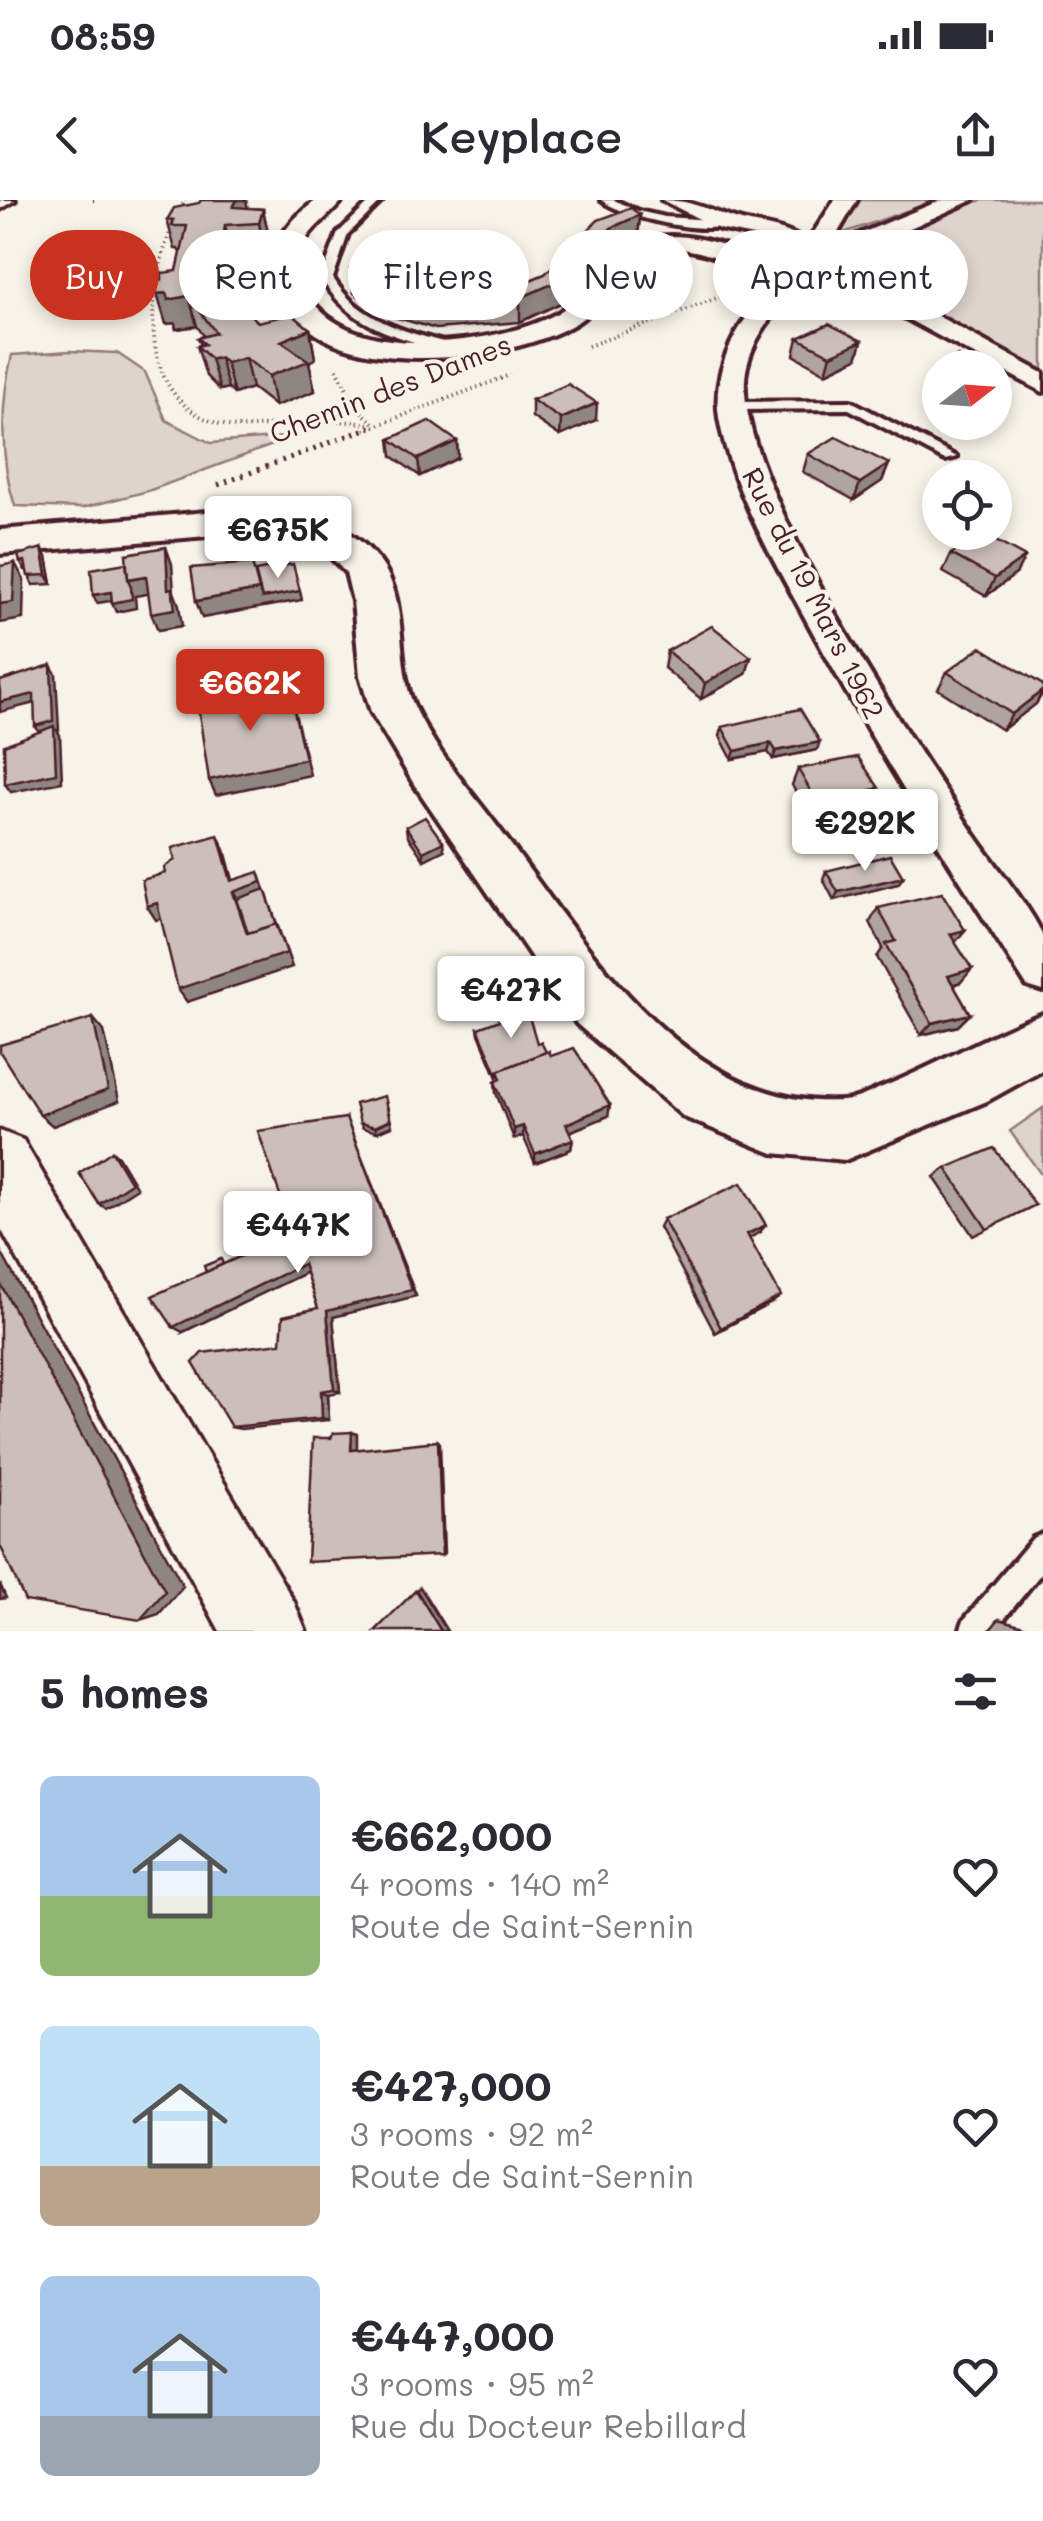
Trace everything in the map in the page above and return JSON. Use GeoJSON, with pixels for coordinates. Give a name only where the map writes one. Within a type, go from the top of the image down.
{"type":"FeatureCollection","features":[{"type":"Feature","properties":{"kind":"main road"},"geometry":{"type":"LineString","coordinates":[[0,1163],[265,1631]]}},
{"type":"Feature","properties":{"kind":"street"},"geometry":{"type":"LineString","coordinates":[[332,200],[313,212],[294,234],[285,261],[289,286],[310,319],[338,337],[363,345],[446,348],[532,333],[567,318],[594,294],[625,257],[643,247],[670,242],[713,251]]}},
{"type":"Feature","properties":{"kind":"street"},"geometry":{"type":"LineString","coordinates":[[673,200],[727,224],[756,230]]}},
{"type":"Feature","properties":{"kind":"street"},"geometry":{"type":"LineString","coordinates":[[827,230],[846,200]]}},
{"type":"Feature","properties":{"kind":"street"},"geometry":{"type":"LineString","coordinates":[[889,230],[962,200]]}},
{"type":"Feature","properties":{"kind":"street","name":"Rue du 19 Mars 1962"},"geometry":{"type":"LineString","coordinates":[[758,320],[731,370],[736,436],[802,582],[864,698],[1043,972]]}},
{"type":"Feature","properties":{"kind":"street"},"geometry":{"type":"LineString","coordinates":[[926,320],[1043,384]]}},
{"type":"Feature","properties":{"kind":"street"},"geometry":{"type":"LineString","coordinates":[[0,542],[277,520],[320,531],[347,548],[366,569],[374,601],[382,676],[394,712],[431,771],[597,1006],[705,1097],[773,1124],[845,1131],[966,1082],[1043,1040]]}},
{"type":"Feature","properties":{"kind":"lane"},"geometry":{"type":"LineString","coordinates":[[378,200],[343,232],[327,278],[336,298],[355,315],[446,348]]}},
{"type":"Feature","properties":{"kind":"lane"},"geometry":{"type":"LineString","coordinates":[[606,200],[633,214],[670,222],[727,224]]}},
{"type":"Feature","properties":{"kind":"lane"},"geometry":{"type":"LineString","coordinates":[[734,406],[851,406],[950,457]]}},
{"type":"Feature","properties":{"kind":"lane"},"geometry":{"type":"LineString","coordinates":[[975,1631],[1043,1548]]}},
{"type":"Feature","properties":{"kind":"path"},"geometry":{"type":"LineString","coordinates":[[186,200],[154,278],[151,314],[152,348],[171,388],[198,416],[226,425],[320,420],[376,424]]}},
{"type":"Feature","properties":{"kind":"path"},"geometry":{"type":"LineString","coordinates":[[572,352],[713,300]]}},
{"type":"Feature","properties":{"kind":"path"},"geometry":{"type":"LineString","coordinates":[[363,345],[334,362],[356,406],[376,424]]}},
{"type":"Feature","properties":{"kind":"path","name":"Chemin des Dames"},"geometry":{"type":"LineString","coordinates":[[144,528],[153,511],[519,372]]}},
{"type":"Feature","properties":{"kind":"shaded area"},"geometry":{"type":"Polygon","coordinates":[[[859,200],[938,200],[852,230],[843,230],[859,200]]]}},
{"type":"Feature","properties":{"kind":"shaded area"},"geometry":{"type":"Polygon","coordinates":[[[981,200],[1043,200],[1043,374],[1012,356],[1012,350],[1001,350],[948,320],[968,320],[968,230],[905,230],[981,200]]]}},
{"type":"Feature","properties":{"kind":"shaded area"},"geometry":{"type":"Polygon","coordinates":[[[117,353],[145,372],[166,420],[211,443],[297,436],[148,491],[82,508],[15,506],[3,432],[12,355],[117,353]]]}},
{"type":"Feature","properties":{"kind":"shaded area"},"geometry":{"type":"Polygon","coordinates":[[[1043,1108],[1043,1177],[1010,1131],[1043,1108]]]}},
{"type":"Feature","properties":{"kind":"building"},"geometry":{"type":"Polygon","coordinates":[[[237,200],[233,207],[263,209],[259,223],[225,225],[224,230],[186,230],[187,226],[172,226],[174,220],[167,220],[174,208],[237,200]]]}},
{"type":"Feature","properties":{"kind":"building"},"geometry":{"type":"Polygon","coordinates":[[[631,208],[640,215],[609,230],[588,230],[598,220],[631,208]]]}},
{"type":"Feature","properties":{"kind":"building"},"geometry":{"type":"Polygon","coordinates":[[[179,262],[179,298],[168,300],[166,293],[159,294],[159,280],[162,273],[177,271],[179,262]]]}},
{"type":"Feature","properties":{"kind":"building"},"geometry":{"type":"Polygon","coordinates":[[[549,270],[549,285],[529,294],[529,281],[549,270]]]}},
{"type":"Feature","properties":{"kind":"building"},"geometry":{"type":"Polygon","coordinates":[[[207,320],[299,320],[310,329],[281,341],[309,361],[269,376],[245,358],[226,363],[220,358],[211,359],[197,346],[205,344],[198,338],[216,333],[207,320]]]}},
{"type":"Feature","properties":{"kind":"building"},"geometry":{"type":"Polygon","coordinates":[[[829,324],[862,341],[831,355],[798,338],[829,324]]]}},
{"type":"Feature","properties":{"kind":"building"},"geometry":{"type":"Polygon","coordinates":[[[568,384],[597,403],[561,419],[532,400],[568,384]]]}},
{"type":"Feature","properties":{"kind":"building"},"geometry":{"type":"Polygon","coordinates":[[[429,421],[457,441],[418,459],[390,439],[429,421]]]}},
{"type":"Feature","properties":{"kind":"building"},"geometry":{"type":"Polygon","coordinates":[[[836,437],[889,464],[860,483],[808,454],[836,437]]]}},
{"type":"Feature","properties":{"kind":"building"},"geometry":{"type":"Polygon","coordinates":[[[166,547],[168,589],[172,588],[175,609],[151,613],[146,576],[128,579],[126,554],[166,547]]]}},
{"type":"Feature","properties":{"kind":"building"},"geometry":{"type":"Polygon","coordinates":[[[42,548],[47,575],[28,576],[25,561],[20,562],[18,555],[42,548]]]}},
{"type":"Feature","properties":{"kind":"building"},"geometry":{"type":"Polygon","coordinates":[[[957,550],[1012,550],[1025,557],[995,578],[951,554],[957,550]]]}},
{"type":"Feature","properties":{"kind":"building"},"geometry":{"type":"Polygon","coordinates":[[[15,563],[13,602],[0,604],[0,566],[15,563]]]}},
{"type":"Feature","properties":{"kind":"building"},"geometry":{"type":"Polygon","coordinates":[[[126,563],[132,599],[112,603],[111,592],[93,595],[91,569],[126,563]]]}},
{"type":"Feature","properties":{"kind":"building"},"geometry":{"type":"Polygon","coordinates":[[[252,563],[259,590],[196,601],[191,568],[252,563]]]}},
{"type":"Feature","properties":{"kind":"building"},"geometry":{"type":"Polygon","coordinates":[[[293,564],[300,591],[262,598],[255,571],[293,564]]]}},
{"type":"Feature","properties":{"kind":"building"},"geometry":{"type":"Polygon","coordinates":[[[712,626],[751,657],[705,683],[667,651],[712,626]]]}},
{"type":"Feature","properties":{"kind":"building"},"geometry":{"type":"Polygon","coordinates":[[[981,647],[1043,685],[1043,690],[1012,714],[947,672],[981,647]]]}},
{"type":"Feature","properties":{"kind":"building"},"geometry":{"type":"Polygon","coordinates":[[[51,665],[53,721],[35,726],[34,694],[0,702],[0,681],[51,665]]]}},
{"type":"Feature","properties":{"kind":"building"},"geometry":{"type":"Polygon","coordinates":[[[289,689],[305,759],[209,780],[198,707],[289,689]]]}},
{"type":"Feature","properties":{"kind":"building"},"geometry":{"type":"Polygon","coordinates":[[[800,709],[820,742],[776,751],[771,743],[735,751],[722,727],[800,709]]]}},
{"type":"Feature","properties":{"kind":"building"},"geometry":{"type":"Polygon","coordinates":[[[54,726],[56,773],[5,784],[4,745],[54,726]]]}},
{"type":"Feature","properties":{"kind":"building"},"geometry":{"type":"Polygon","coordinates":[[[858,757],[879,788],[871,790],[885,815],[822,830],[804,799],[814,797],[798,769],[858,757]]]}},
{"type":"Feature","properties":{"kind":"building"},"geometry":{"type":"Polygon","coordinates":[[[425,817],[443,842],[423,852],[406,827],[425,817]]]}},
{"type":"Feature","properties":{"kind":"building"},"geometry":{"type":"Polygon","coordinates":[[[218,835],[231,881],[259,872],[262,882],[233,892],[247,933],[276,924],[287,953],[178,989],[157,903],[147,906],[142,880],[165,873],[164,867],[175,860],[172,848],[218,835]]]}},
{"type":"Feature","properties":{"kind":"building"},"geometry":{"type":"Polygon","coordinates":[[[890,855],[903,877],[838,892],[826,871],[890,855]]]}},
{"type":"Feature","properties":{"kind":"building"},"geometry":{"type":"Polygon","coordinates":[[[265,889],[279,931],[276,924],[248,933],[237,899],[265,889]]]}},
{"type":"Feature","properties":{"kind":"building"},"geometry":{"type":"Polygon","coordinates":[[[942,893],[965,930],[950,934],[972,969],[948,976],[970,1014],[932,1023],[886,944],[896,941],[878,908],[942,893]]]}},
{"type":"Feature","properties":{"kind":"building"},"geometry":{"type":"Polygon","coordinates":[[[527,1010],[537,1043],[541,1042],[546,1052],[498,1071],[498,1076],[478,1028],[527,1010]]]}},
{"type":"Feature","properties":{"kind":"building"},"geometry":{"type":"Polygon","coordinates":[[[93,1018],[108,1090],[40,1115],[0,1052],[0,1045],[93,1018]]]}},
{"type":"Feature","properties":{"kind":"building"},"geometry":{"type":"Polygon","coordinates":[[[574,1048],[610,1105],[566,1124],[573,1139],[535,1154],[523,1126],[514,1129],[495,1082],[501,1079],[498,1071],[549,1051],[551,1056],[574,1048]]]}},
{"type":"Feature","properties":{"kind":"building"},"geometry":{"type":"Polygon","coordinates":[[[384,1096],[390,1120],[375,1127],[360,1123],[355,1104],[384,1096]]]}},
{"type":"Feature","properties":{"kind":"building"},"geometry":{"type":"Polygon","coordinates":[[[346,1118],[412,1290],[327,1311],[334,1389],[321,1391],[322,1418],[231,1427],[193,1363],[202,1353],[281,1343],[283,1316],[318,1308],[303,1264],[173,1327],[152,1296],[293,1233],[258,1131],[346,1118]]]}},
{"type":"Feature","properties":{"kind":"building"},"geometry":{"type":"Polygon","coordinates":[[[994,1148],[1035,1205],[987,1229],[946,1168],[994,1148]]]}},
{"type":"Feature","properties":{"kind":"building"},"geometry":{"type":"Polygon","coordinates":[[[112,1151],[131,1183],[99,1204],[79,1173],[112,1151]]]}},
{"type":"Feature","properties":{"kind":"building"},"geometry":{"type":"Polygon","coordinates":[[[741,1183],[766,1225],[747,1234],[781,1296],[721,1328],[663,1219],[741,1183]]]}},
{"type":"Feature","properties":{"kind":"building"},"geometry":{"type":"Polygon","coordinates":[[[221,1259],[223,1264],[206,1272],[204,1266],[221,1259]]]}},
{"type":"Feature","properties":{"kind":"building"},"geometry":{"type":"Polygon","coordinates":[[[0,1283],[165,1591],[140,1620],[25,1601],[0,1545],[0,1283]]]}},
{"type":"Feature","properties":{"kind":"building"},"geometry":{"type":"Polygon","coordinates":[[[352,1432],[351,1450],[438,1441],[442,1555],[307,1562],[313,1438],[352,1432]]]}},
{"type":"Feature","properties":{"kind":"building"},"geometry":{"type":"Polygon","coordinates":[[[416,1590],[441,1631],[375,1631],[416,1590]]]}}]}
